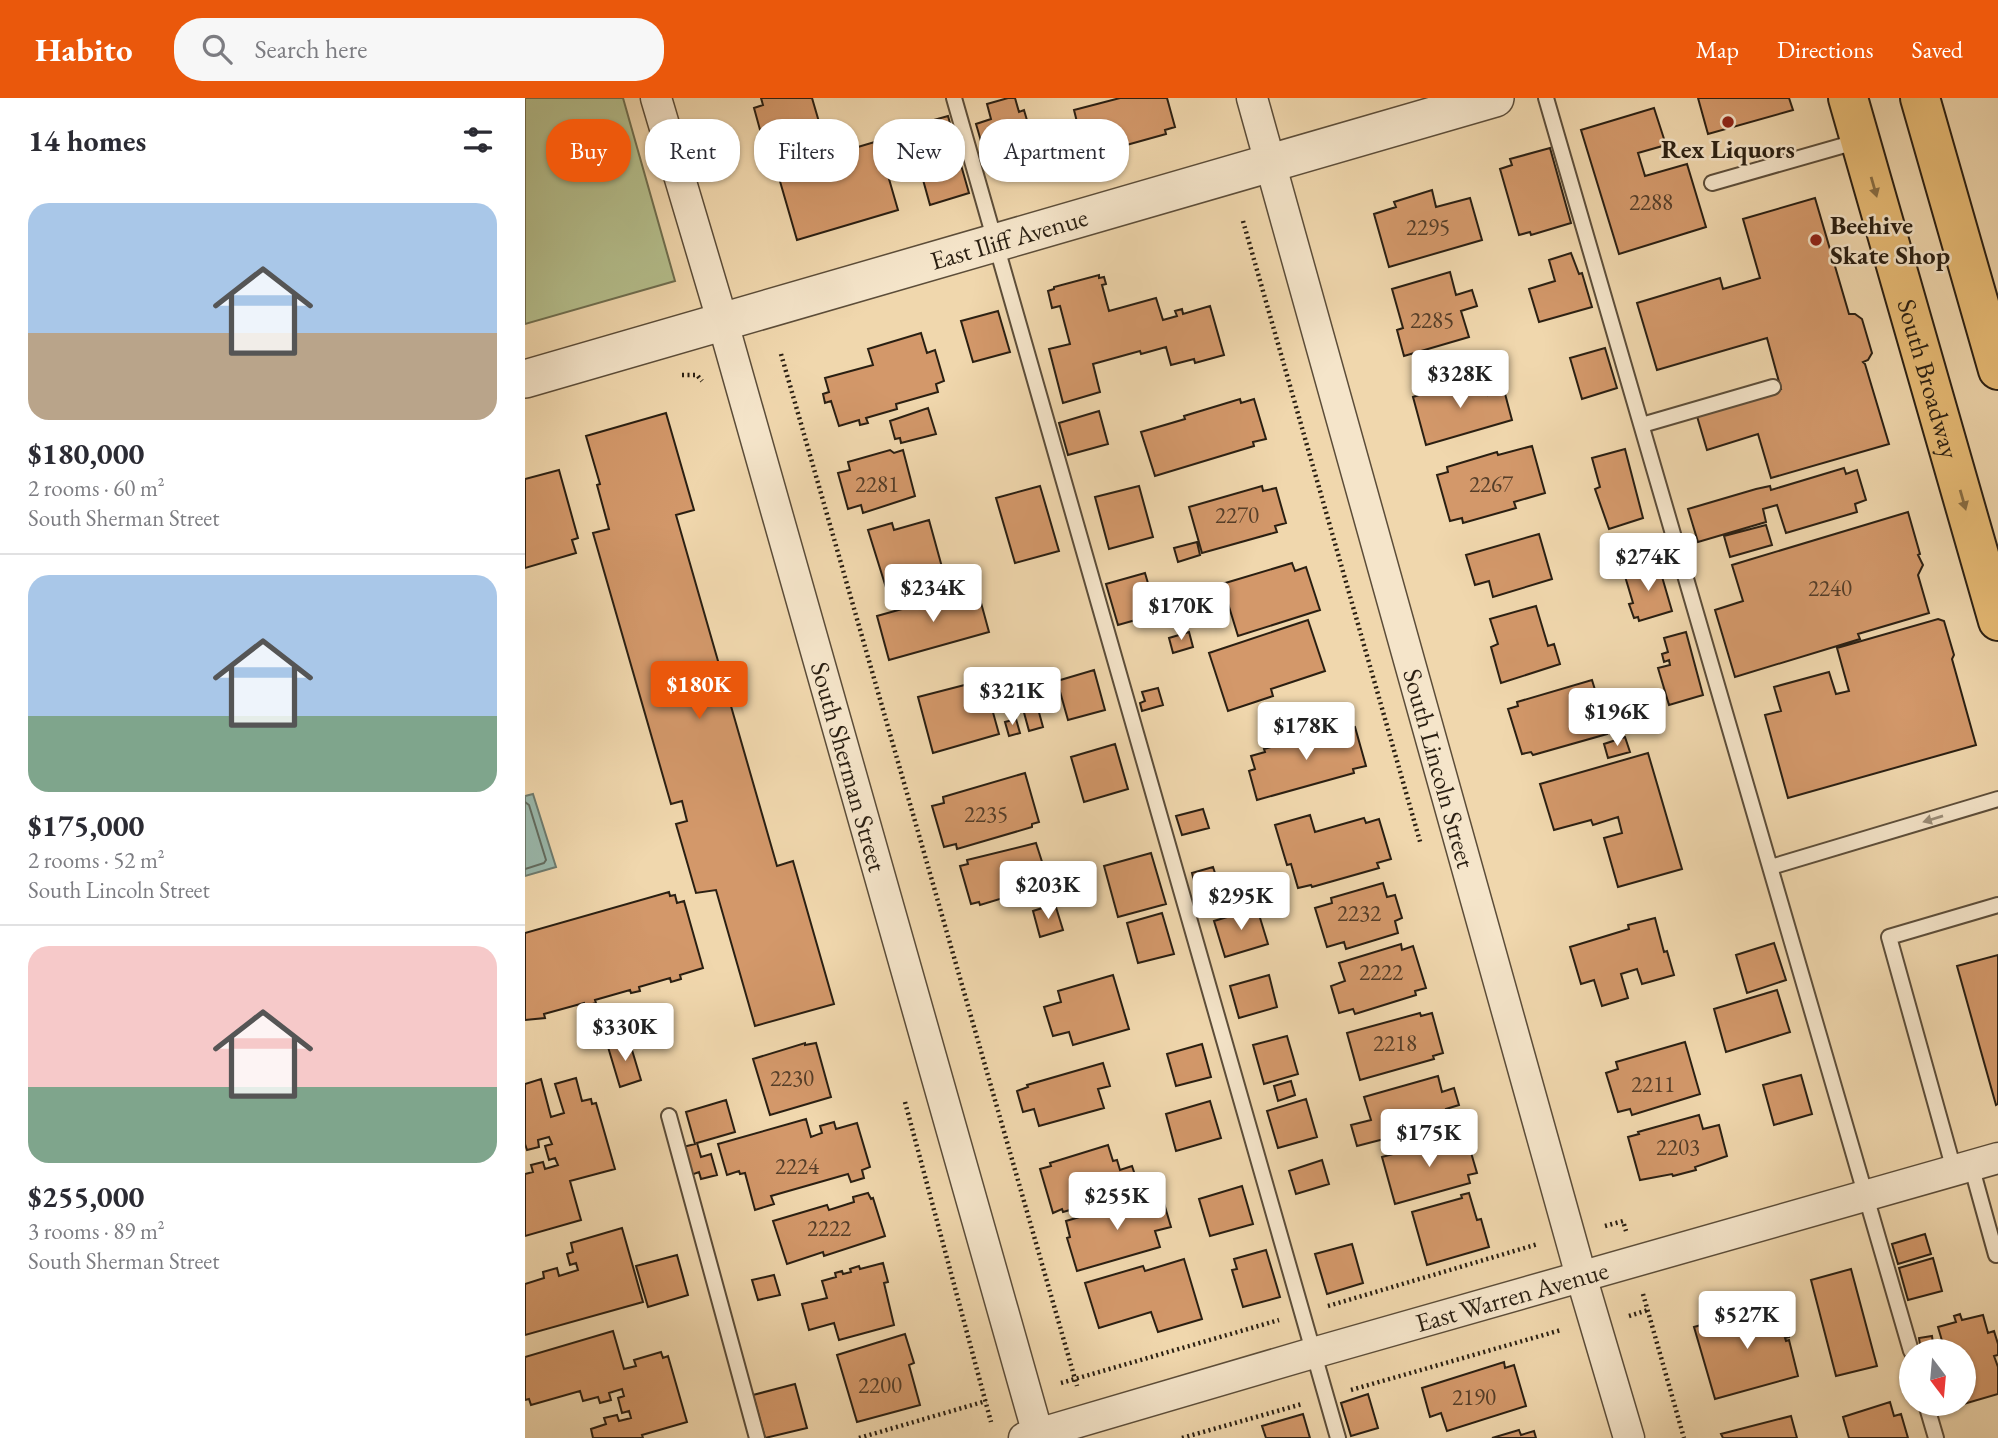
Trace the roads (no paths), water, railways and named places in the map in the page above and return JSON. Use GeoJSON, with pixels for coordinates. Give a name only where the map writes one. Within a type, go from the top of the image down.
{"type":"FeatureCollection","features":[{"type":"Feature","properties":{"kind":"main road","name":"South Broadway"},"geometry":{"type":"LineString","coordinates":[[1848,98],[1998,621]]}},
{"type":"Feature","properties":{"kind":"main road"},"geometry":{"type":"LineString","coordinates":[[1920,98],[1998,370]]}},
{"type":"Feature","properties":{"kind":"street","name":"South Sherman Street"},"geometry":{"type":"LineString","coordinates":[[656,98],[723,323],[1034,1437]]}},
{"type":"Feature","properties":{"kind":"street","name":"South Lincoln Street"},"geometry":{"type":"LineString","coordinates":[[1252,98],[1581,1276],[1629,1438]]}},
{"type":"Feature","properties":{"kind":"street","name":"East Iliff Avenue"},"geometry":{"type":"LineString","coordinates":[[525,379],[1495,98]]}},
{"type":"Feature","properties":{"kind":"street","name":"East Warren Avenue"},"geometry":{"type":"LineString","coordinates":[[1034,1437],[1313,1353],[1974,1164]]}},
{"type":"Feature","properties":{"kind":"lane"},"geometry":{"type":"LineString","coordinates":[[954,98],[1338,1438]]}},
{"type":"Feature","properties":{"kind":"lane"},"geometry":{"type":"LineString","coordinates":[[1546,98],[1908,1339]]}},
{"type":"Feature","properties":{"kind":"lane"},"geometry":{"type":"LineString","coordinates":[[1712,183],[1860,141]]}},
{"type":"Feature","properties":{"kind":"lane"},"geometry":{"type":"LineString","coordinates":[[1642,425],[1773,387]]}},
{"type":"Feature","properties":{"kind":"lane"},"geometry":{"type":"LineString","coordinates":[[1771,867],[1998,799]]}},
{"type":"Feature","properties":{"kind":"lane"},"geometry":{"type":"LineString","coordinates":[[1998,905],[1888,937],[1974,1164],[1996,1255],[1998,1254]]}},
{"type":"Feature","properties":{"kind":"lane"},"geometry":{"type":"LineString","coordinates":[[669,1116],[757,1438]]}},
{"type":"Feature","properties":{"kind":"lane"},"geometry":{"type":"LineString","coordinates":[[1930,1416],[1936,1438]]}},
{"type":"Feature","properties":{"kind":"water"},"geometry":{"type":"Polygon","coordinates":[[[533,794],[556,867],[525,876],[525,796],[533,794]]]}},
{"type":"Feature","properties":{"kind":"place","name":"Rex Liquors"},"geometry":{"type":"Point","coordinates":[1728,122]}},
{"type":"Feature","properties":{"kind":"place","name":"Beehive Skate Shop"},"geometry":{"type":"Point","coordinates":[1816,240]}}]}
